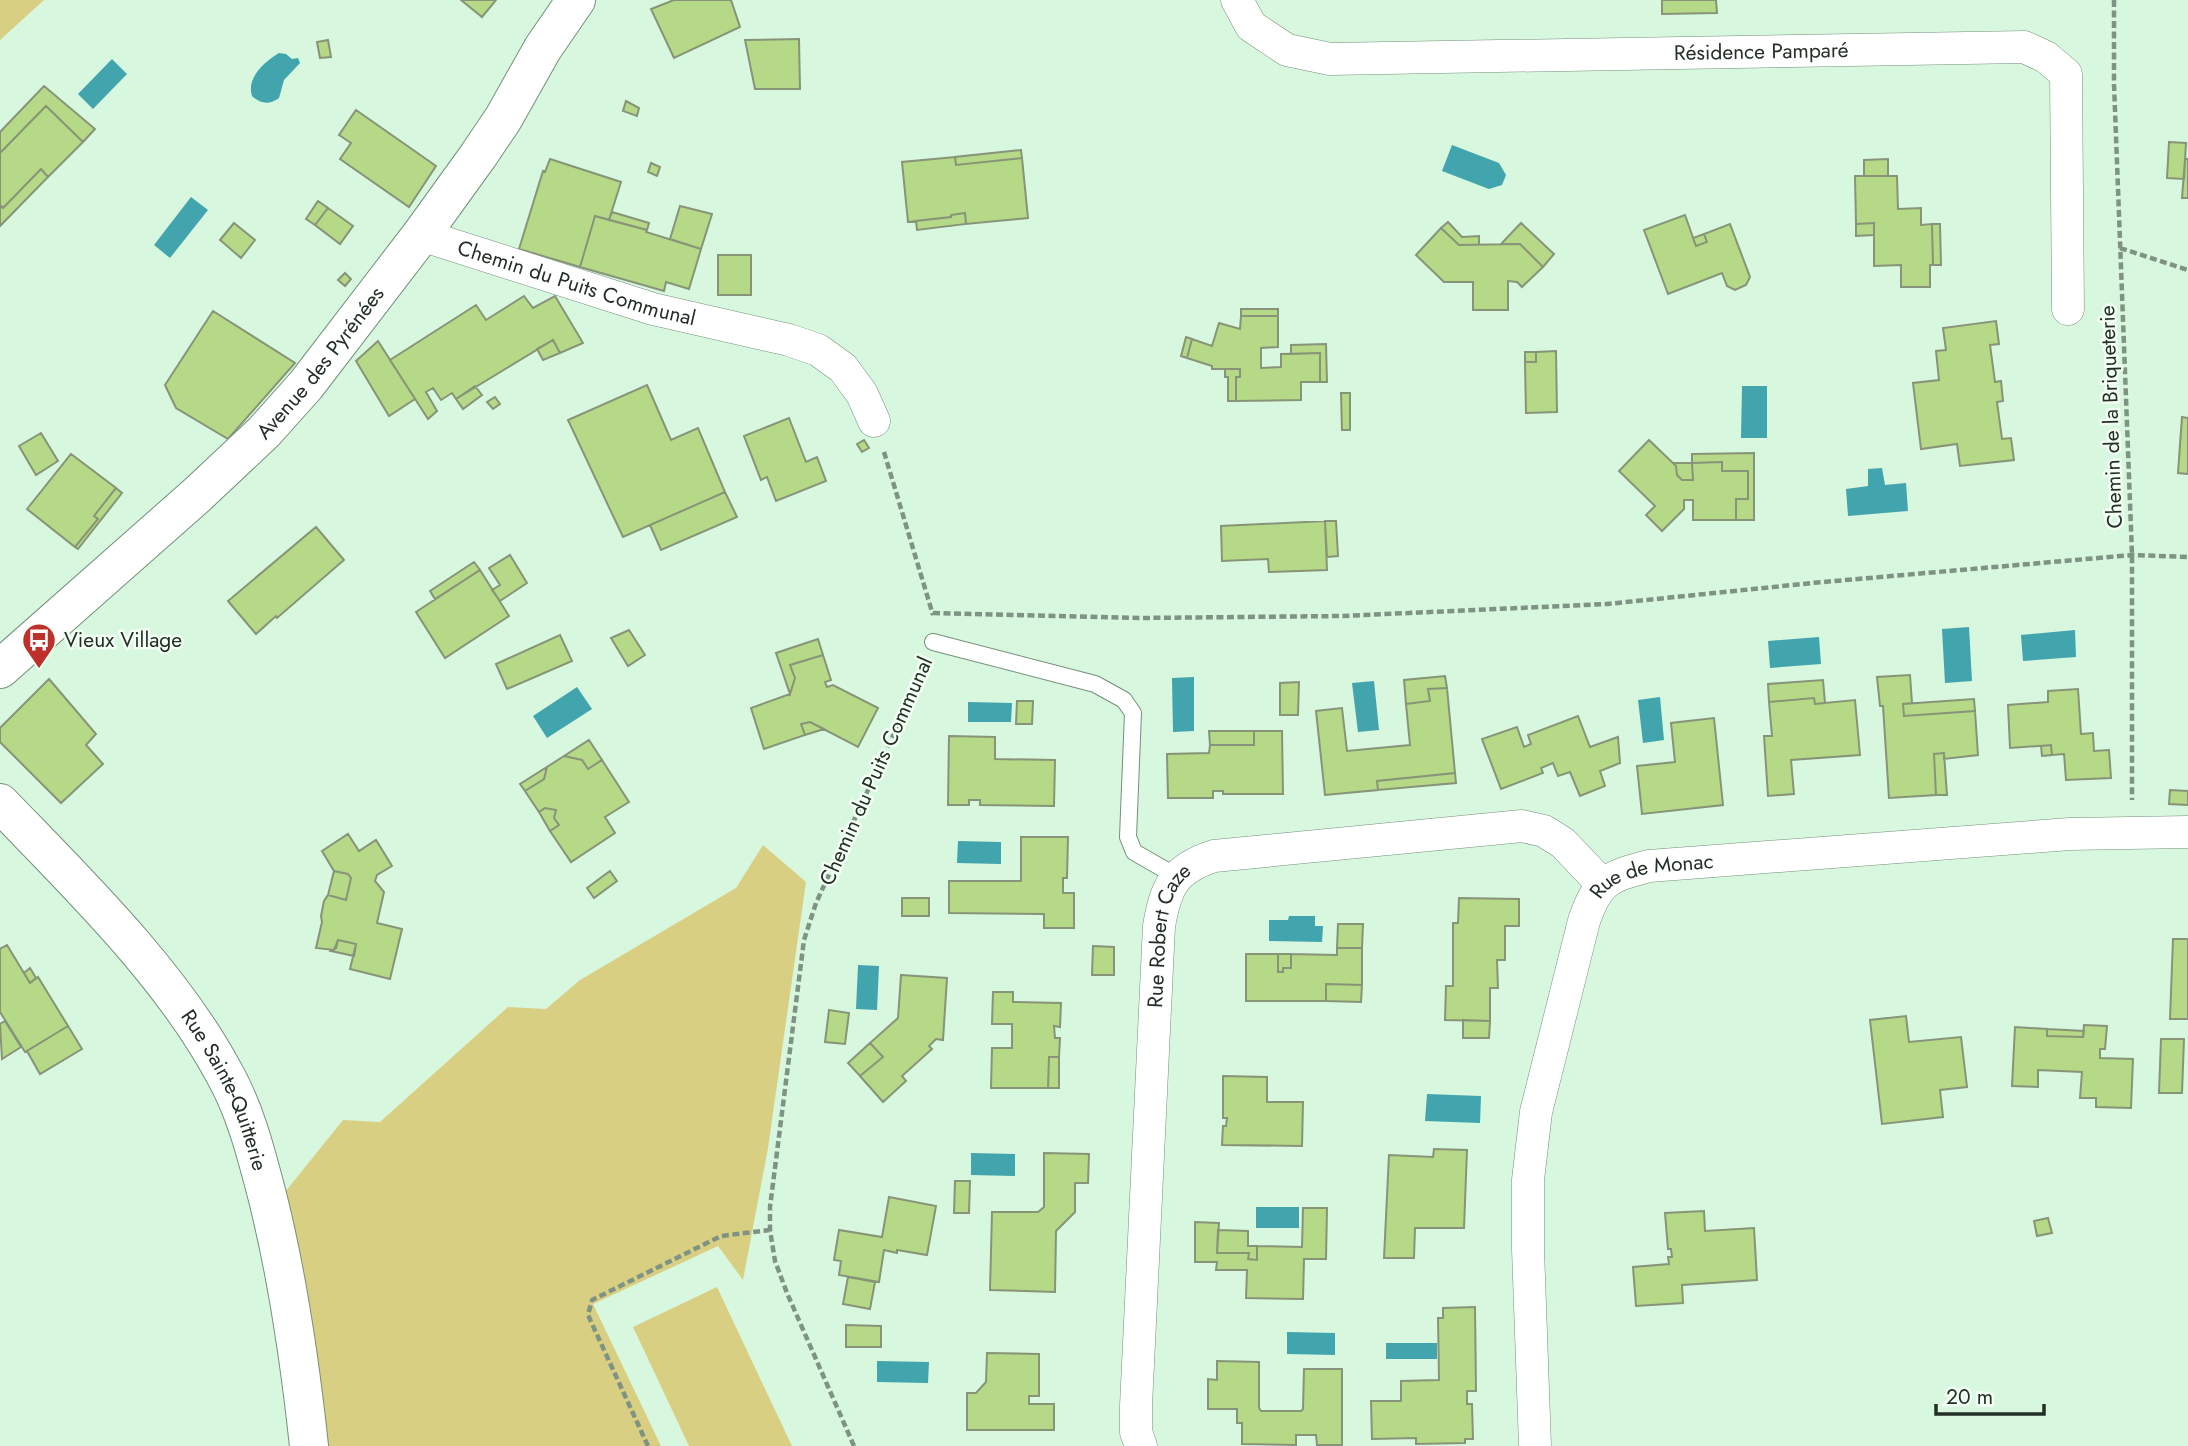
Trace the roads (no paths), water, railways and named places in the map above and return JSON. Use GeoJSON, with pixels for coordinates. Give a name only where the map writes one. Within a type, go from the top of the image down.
{"type":"FeatureCollection","features":[{"type":"Feature","properties":{"kind":"street","name":"Avenue des Pyrénées"},"geometry":{"type":"LineString","coordinates":[[0,669],[197,495],[264,432],[306,385],[421,235],[503,119],[543,48],[576,0]]}},
{"type":"Feature","properties":{"kind":"street","name":"Résidence Pamparé"},"geometry":{"type":"LineString","coordinates":[[1237,0],[1251,26],[1287,50],[1331,59],[2024,47],[2046,57],[2066,74],[2068,309]]}},
{"type":"Feature","properties":{"kind":"street","name":"Chemin du Puits Communal"},"geometry":{"type":"LineString","coordinates":[[421,235],[653,309],[789,340],[818,350],[844,368],[862,394],[874,421]]}},
{"type":"Feature","properties":{"kind":"street","name":"Rue Sainte-Quitterie"},"geometry":{"type":"LineString","coordinates":[[0,803],[145,960],[181,1005],[224,1072],[242,1109],[276,1231],[302,1383],[309,1446]]}},
{"type":"Feature","properties":{"kind":"street","name":"Rue Robert Caze"},"geometry":{"type":"LineString","coordinates":[[1141,1446],[1136,1432],[1136,1406],[1158,926],[1163,899],[1176,876],[1194,863],[1214,856],[1522,826],[1544,831],[1563,843],[1602,884]]}},
{"type":"Feature","properties":{"kind":"street","name":"Rue de Monac"},"geometry":{"type":"LineString","coordinates":[[1535,1446],[1528,1180],[1536,1112],[1584,922],[1591,901],[1602,884],[1622,873],[1649,866],[2070,834],[2188,832]]}},
{"type":"Feature","properties":{"kind":"lane"},"geometry":{"type":"LineString","coordinates":[[933,642],[1095,684],[1124,700],[1133,713],[1128,837],[1134,852],[1176,876]]}},
{"type":"Feature","properties":{"kind":"water"},"geometry":{"type":"Polygon","coordinates":[[[279,53],[292,59],[298,58],[300,63],[284,80],[279,98],[269,103],[255,99],[251,89],[254,77],[262,66],[279,53]]]}},
{"type":"Feature","properties":{"kind":"water"},"geometry":{"type":"Polygon","coordinates":[[[112,59],[127,74],[93,109],[78,94],[112,59]]]}},
{"type":"Feature","properties":{"kind":"water"},"geometry":{"type":"Polygon","coordinates":[[[1452,145],[1499,163],[1506,175],[1502,185],[1489,189],[1442,171],[1452,145]]]}},
{"type":"Feature","properties":{"kind":"water"},"geometry":{"type":"Polygon","coordinates":[[[191,197],[208,210],[170,258],[154,245],[191,197]]]}},
{"type":"Feature","properties":{"kind":"water"},"geometry":{"type":"Polygon","coordinates":[[[1742,386],[1767,386],[1767,438],[1741,438],[1742,386]]]}},
{"type":"Feature","properties":{"kind":"water"},"geometry":{"type":"Polygon","coordinates":[[[1882,468],[1885,485],[1906,483],[1908,511],[1848,516],[1846,489],[1868,486],[1868,469],[1882,468]]]}},
{"type":"Feature","properties":{"kind":"water"},"geometry":{"type":"Polygon","coordinates":[[[1969,627],[1972,681],[1945,683],[1942,629],[1969,627]]]}},
{"type":"Feature","properties":{"kind":"water"},"geometry":{"type":"Polygon","coordinates":[[[2075,630],[2076,657],[2023,661],[2021,635],[2075,630]]]}},
{"type":"Feature","properties":{"kind":"water"},"geometry":{"type":"Polygon","coordinates":[[[1819,637],[1821,664],[1770,668],[1768,641],[1819,637]]]}},
{"type":"Feature","properties":{"kind":"water"},"geometry":{"type":"Polygon","coordinates":[[[1194,677],[1194,731],[1173,732],[1172,678],[1194,677]]]}},
{"type":"Feature","properties":{"kind":"water"},"geometry":{"type":"Polygon","coordinates":[[[1374,681],[1379,730],[1358,732],[1352,683],[1374,681]]]}},
{"type":"Feature","properties":{"kind":"water"},"geometry":{"type":"Polygon","coordinates":[[[577,687],[592,709],[547,738],[533,716],[577,687]]]}},
{"type":"Feature","properties":{"kind":"water"},"geometry":{"type":"Polygon","coordinates":[[[1660,697],[1664,740],[1643,743],[1638,700],[1660,697]]]}},
{"type":"Feature","properties":{"kind":"water"},"geometry":{"type":"Polygon","coordinates":[[[968,702],[1012,703],[1011,722],[968,722],[968,702]]]}},
{"type":"Feature","properties":{"kind":"water"},"geometry":{"type":"Polygon","coordinates":[[[958,841],[1001,842],[1001,864],[957,863],[958,841]]]}},
{"type":"Feature","properties":{"kind":"water"},"geometry":{"type":"Polygon","coordinates":[[[1289,916],[1315,916],[1315,926],[1323,926],[1322,942],[1269,941],[1269,920],[1288,920],[1289,916]]]}},
{"type":"Feature","properties":{"kind":"water"},"geometry":{"type":"Polygon","coordinates":[[[858,965],[879,966],[877,1010],[856,1009],[858,965]]]}},
{"type":"Feature","properties":{"kind":"water"},"geometry":{"type":"Polygon","coordinates":[[[1427,1094],[1481,1096],[1480,1123],[1425,1121],[1427,1094]]]}},
{"type":"Feature","properties":{"kind":"water"},"geometry":{"type":"Polygon","coordinates":[[[971,1153],[1015,1154],[1015,1176],[971,1175],[971,1153]]]}},
{"type":"Feature","properties":{"kind":"water"},"geometry":{"type":"Polygon","coordinates":[[[1256,1207],[1299,1207],[1299,1228],[1256,1228],[1256,1207]]]}},
{"type":"Feature","properties":{"kind":"water"},"geometry":{"type":"Polygon","coordinates":[[[1287,1332],[1335,1333],[1335,1355],[1287,1354],[1287,1332]]]}},
{"type":"Feature","properties":{"kind":"water"},"geometry":{"type":"Polygon","coordinates":[[[1386,1343],[1437,1343],[1437,1359],[1386,1359],[1386,1343]]]}},
{"type":"Feature","properties":{"kind":"water"},"geometry":{"type":"Polygon","coordinates":[[[877,1361],[929,1362],[928,1383],[877,1382],[877,1361]]]}},
{"type":"Feature","properties":{"kind":"place","name":"Vieux Village"},"geometry":{"type":"Point","coordinates":[39,670]}}]}
